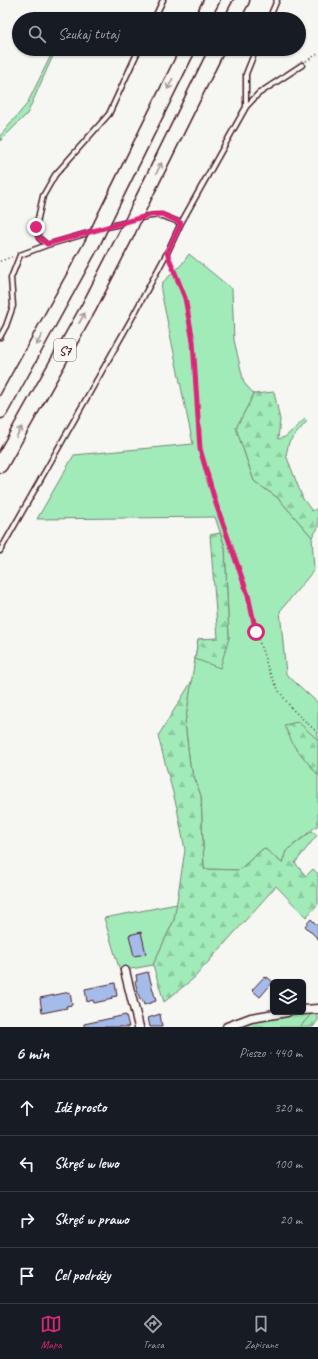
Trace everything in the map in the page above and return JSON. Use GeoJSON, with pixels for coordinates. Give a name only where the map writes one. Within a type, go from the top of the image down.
{"type":"FeatureCollection","features":[{"type":"Feature","properties":{"kind":"highway"},"geometry":{"type":"LineString","coordinates":[[206,12],[212,0]]}},
{"type":"Feature","properties":{"kind":"highway"},"geometry":{"type":"LineString","coordinates":[[236,12],[242,0]]}},
{"type":"Feature","properties":{"kind":"highway","name":"S7"},"geometry":{"type":"LineString","coordinates":[[0,411],[92,244],[185,56]]}},
{"type":"Feature","properties":{"kind":"highway","name":"S7"},"geometry":{"type":"LineString","coordinates":[[0,465],[85,314],[127,233],[214,56]]}},
{"type":"Feature","properties":{"kind":"street"},"geometry":{"type":"LineString","coordinates":[[124,971],[139,1027]]}},
{"type":"Feature","properties":{"kind":"street"},"geometry":{"type":"LineString","coordinates":[[306,1010],[318,1009]]}},
{"type":"Feature","properties":{"kind":"street"},"geometry":{"type":"LineString","coordinates":[[228,1027],[251,1018],[270,1015]]}},
{"type":"Feature","properties":{"kind":"lane"},"geometry":{"type":"LineString","coordinates":[[157,12],[163,0]]}},
{"type":"Feature","properties":{"kind":"lane"},"geometry":{"type":"LineString","coordinates":[[271,12],[277,0]]}},
{"type":"Feature","properties":{"kind":"lane"},"geometry":{"type":"LineString","coordinates":[[47,244],[39,238],[36,227],[43,196],[55,175],[110,114],[136,56]]}},
{"type":"Feature","properties":{"kind":"lane"},"geometry":{"type":"LineString","coordinates":[[246,107],[246,74],[253,56]]}},
{"type":"Feature","properties":{"kind":"lane"},"geometry":{"type":"LineString","coordinates":[[0,551],[132,318],[167,253],[181,223],[246,107],[258,94],[302,65]]}},
{"type":"Feature","properties":{"kind":"lane"},"geometry":{"type":"LineString","coordinates":[[0,337],[6,326],[13,306],[11,278],[20,255],[47,244],[150,215],[162,214],[181,223]]}},
{"type":"Feature","properties":{"kind":"path"},"geometry":{"type":"LineString","coordinates":[[302,65],[318,54]]}},
{"type":"Feature","properties":{"kind":"path"},"geometry":{"type":"LineString","coordinates":[[167,253],[185,298],[193,341],[200,449],[216,504],[248,595],[256,632],[279,691],[292,709],[318,733]]}},
{"type":"Feature","properties":{"kind":"path"},"geometry":{"type":"LineString","coordinates":[[0,261],[20,255]]}},
{"type":"Feature","properties":{"kind":"green space"},"geometry":{"type":"Polygon","coordinates":[[[51,56],[53,56],[27,114],[0,141],[0,136],[27,104],[51,56]]]}},
{"type":"Feature","properties":{"kind":"green space"},"geometry":{"type":"Polygon","coordinates":[[[189,254],[232,289],[234,340],[244,383],[254,394],[236,428],[254,481],[278,498],[312,537],[314,570],[280,611],[286,674],[318,703],[318,825],[286,851],[282,863],[264,848],[239,870],[204,869],[201,796],[190,765],[185,723],[198,639],[229,638],[225,547],[215,517],[37,519],[74,455],[193,444],[161,291],[162,283],[182,264],[189,254]]]}},
{"type":"Feature","properties":{"kind":"green space"},"geometry":{"type":"Polygon","coordinates":[[[274,392],[280,420],[278,439],[285,437],[305,419],[307,421],[289,442],[286,455],[303,499],[312,511],[318,508],[318,528],[312,537],[278,498],[254,481],[236,428],[254,394],[274,392]]]}},
{"type":"Feature","properties":{"kind":"green space"},"geometry":{"type":"Polygon","coordinates":[[[220,533],[225,547],[229,638],[220,668],[195,659],[198,639],[218,638],[210,535],[220,533]]]}},
{"type":"Feature","properties":{"kind":"green space"},"geometry":{"type":"Polygon","coordinates":[[[192,681],[185,723],[190,765],[201,796],[204,869],[239,870],[264,848],[282,863],[286,851],[312,831],[317,835],[295,863],[306,876],[313,869],[318,874],[318,904],[306,917],[276,886],[194,978],[164,1002],[153,965],[174,920],[185,850],[177,808],[158,736],[192,681]]]}},
{"type":"Feature","properties":{"kind":"green space"},"geometry":{"type":"Polygon","coordinates":[[[298,722],[318,740],[318,775],[294,746],[284,725],[298,722]]]}},
{"type":"Feature","properties":{"kind":"green space"},"geometry":{"type":"Polygon","coordinates":[[[177,904],[174,920],[153,965],[120,971],[104,918],[177,904]]]}},
{"type":"Feature","properties":{"kind":"green space"},"geometry":{"type":"Polygon","coordinates":[[[312,1013],[300,1027],[238,1027],[256,1019],[306,1015],[306,1014],[312,1013]]]}},
{"type":"Feature","properties":{"kind":"green space"},"geometry":{"type":"Polygon","coordinates":[[[312,1013],[318,1017],[318,1020],[313,1027],[300,1027],[312,1013]]]}},
{"type":"Feature","properties":{"kind":"building"},"geometry":{"type":"Polygon","coordinates":[[[311,919],[318,926],[318,939],[305,926],[311,919]]]}},
{"type":"Feature","properties":{"kind":"building"},"geometry":{"type":"Polygon","coordinates":[[[141,932],[146,954],[134,956],[129,935],[141,932]]]}},
{"type":"Feature","properties":{"kind":"building"},"geometry":{"type":"Polygon","coordinates":[[[148,972],[156,1001],[144,1005],[142,999],[140,1000],[135,982],[137,981],[136,975],[148,972]]]}},
{"type":"Feature","properties":{"kind":"building"},"geometry":{"type":"Polygon","coordinates":[[[264,977],[270,980],[270,985],[260,997],[252,990],[264,977]]]}},
{"type":"Feature","properties":{"kind":"building"},"geometry":{"type":"Polygon","coordinates":[[[115,983],[117,996],[111,997],[112,999],[94,1003],[93,1000],[87,1002],[85,989],[115,983]]]}},
{"type":"Feature","properties":{"kind":"building"},"geometry":{"type":"Polygon","coordinates":[[[70,992],[72,1005],[66,1006],[67,1008],[42,1013],[40,998],[70,992]]]}},
{"type":"Feature","properties":{"kind":"building"},"geometry":{"type":"Polygon","coordinates":[[[160,1014],[162,1027],[150,1027],[148,1018],[160,1014]]]}},
{"type":"Feature","properties":{"kind":"building"},"geometry":{"type":"Polygon","coordinates":[[[126,1015],[129,1027],[84,1027],[84,1024],[126,1015]]]}},
{"type":"Feature","properties":{"kind":"route"},"geometry":{"type":"LineString","coordinates":[[36,227],[39,238],[47,244],[150,215],[162,214],[181,223],[167,253],[185,298],[193,341],[200,449],[216,504],[248,595],[256,632]]}}]}
